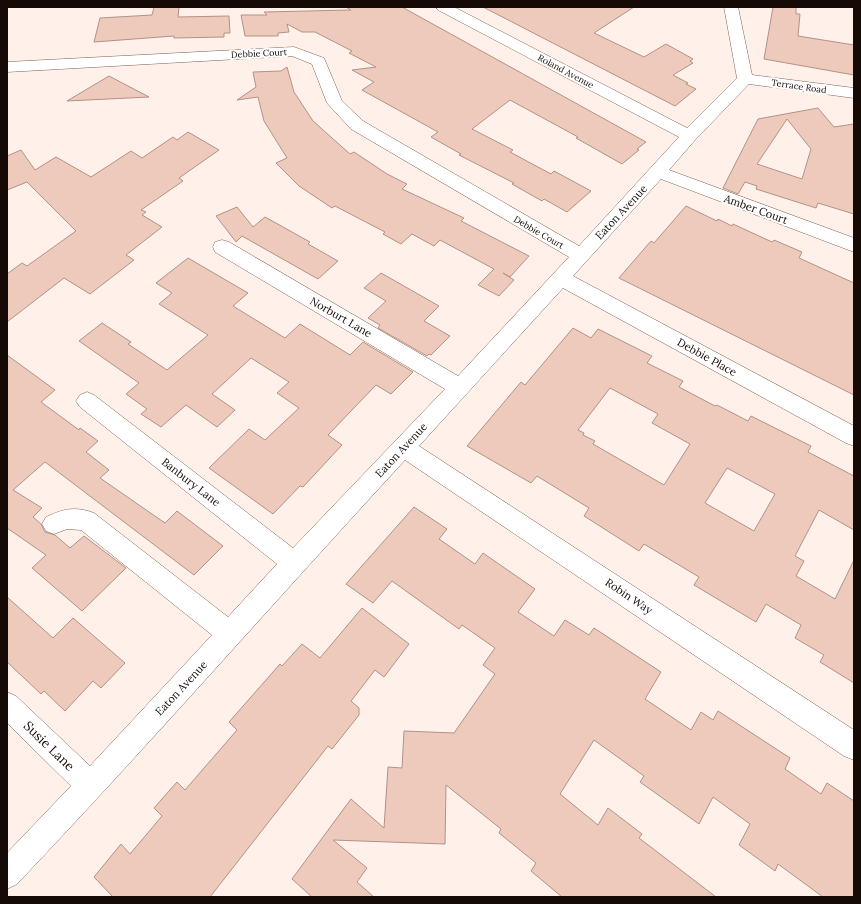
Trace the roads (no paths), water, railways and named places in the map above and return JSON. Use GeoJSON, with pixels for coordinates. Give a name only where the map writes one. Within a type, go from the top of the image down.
{"type":"FeatureCollection","features":[{"type":"Feature","properties":{"kind":"street","name":"Roland Avenue"},"geometry":{"type":"LineString","coordinates":[[443,7],[689,136]]}},
{"type":"Feature","properties":{"kind":"street"},"geometry":{"type":"LineString","coordinates":[[731,7],[745,79]]}},
{"type":"Feature","properties":{"kind":"street","name":"Debbie Court"},"geometry":{"type":"LineString","coordinates":[[7,67],[294,51],[319,61],[335,103],[357,125],[581,256]]}},
{"type":"Feature","properties":{"kind":"street","name":"Eaton Avenue"},"geometry":{"type":"LineString","coordinates":[[7,874],[91,786],[294,563],[561,278],[689,136],[745,79]]}},
{"type":"Feature","properties":{"kind":"street","name":"Terrace Road"},"geometry":{"type":"LineString","coordinates":[[745,79],[854,93]]}},
{"type":"Feature","properties":{"kind":"street","name":"Amber Court"},"geometry":{"type":"LineString","coordinates":[[658,172],[854,245]]}},
{"type":"Feature","properties":{"kind":"street","name":"Norburt Lane"},"geometry":{"type":"LineString","coordinates":[[222,247],[460,387]]}},
{"type":"Feature","properties":{"kind":"street","name":"Debbie Place"},"geometry":{"type":"LineString","coordinates":[[561,278],[854,437]]}},
{"type":"Feature","properties":{"kind":"street","name":"Banbury Lane"},"geometry":{"type":"LineString","coordinates":[[87,401],[294,563]]}},
{"type":"Feature","properties":{"kind":"street","name":"Robin Way"},"geometry":{"type":"LineString","coordinates":[[403,447],[854,746]]}},
{"type":"Feature","properties":{"kind":"street"},"geometry":{"type":"LineString","coordinates":[[54,524],[66,519],[86,520],[230,634]]}},
{"type":"Feature","properties":{"kind":"street","name":"Susie Lane"},"geometry":{"type":"LineString","coordinates":[[7,706],[91,786]]}}]}
